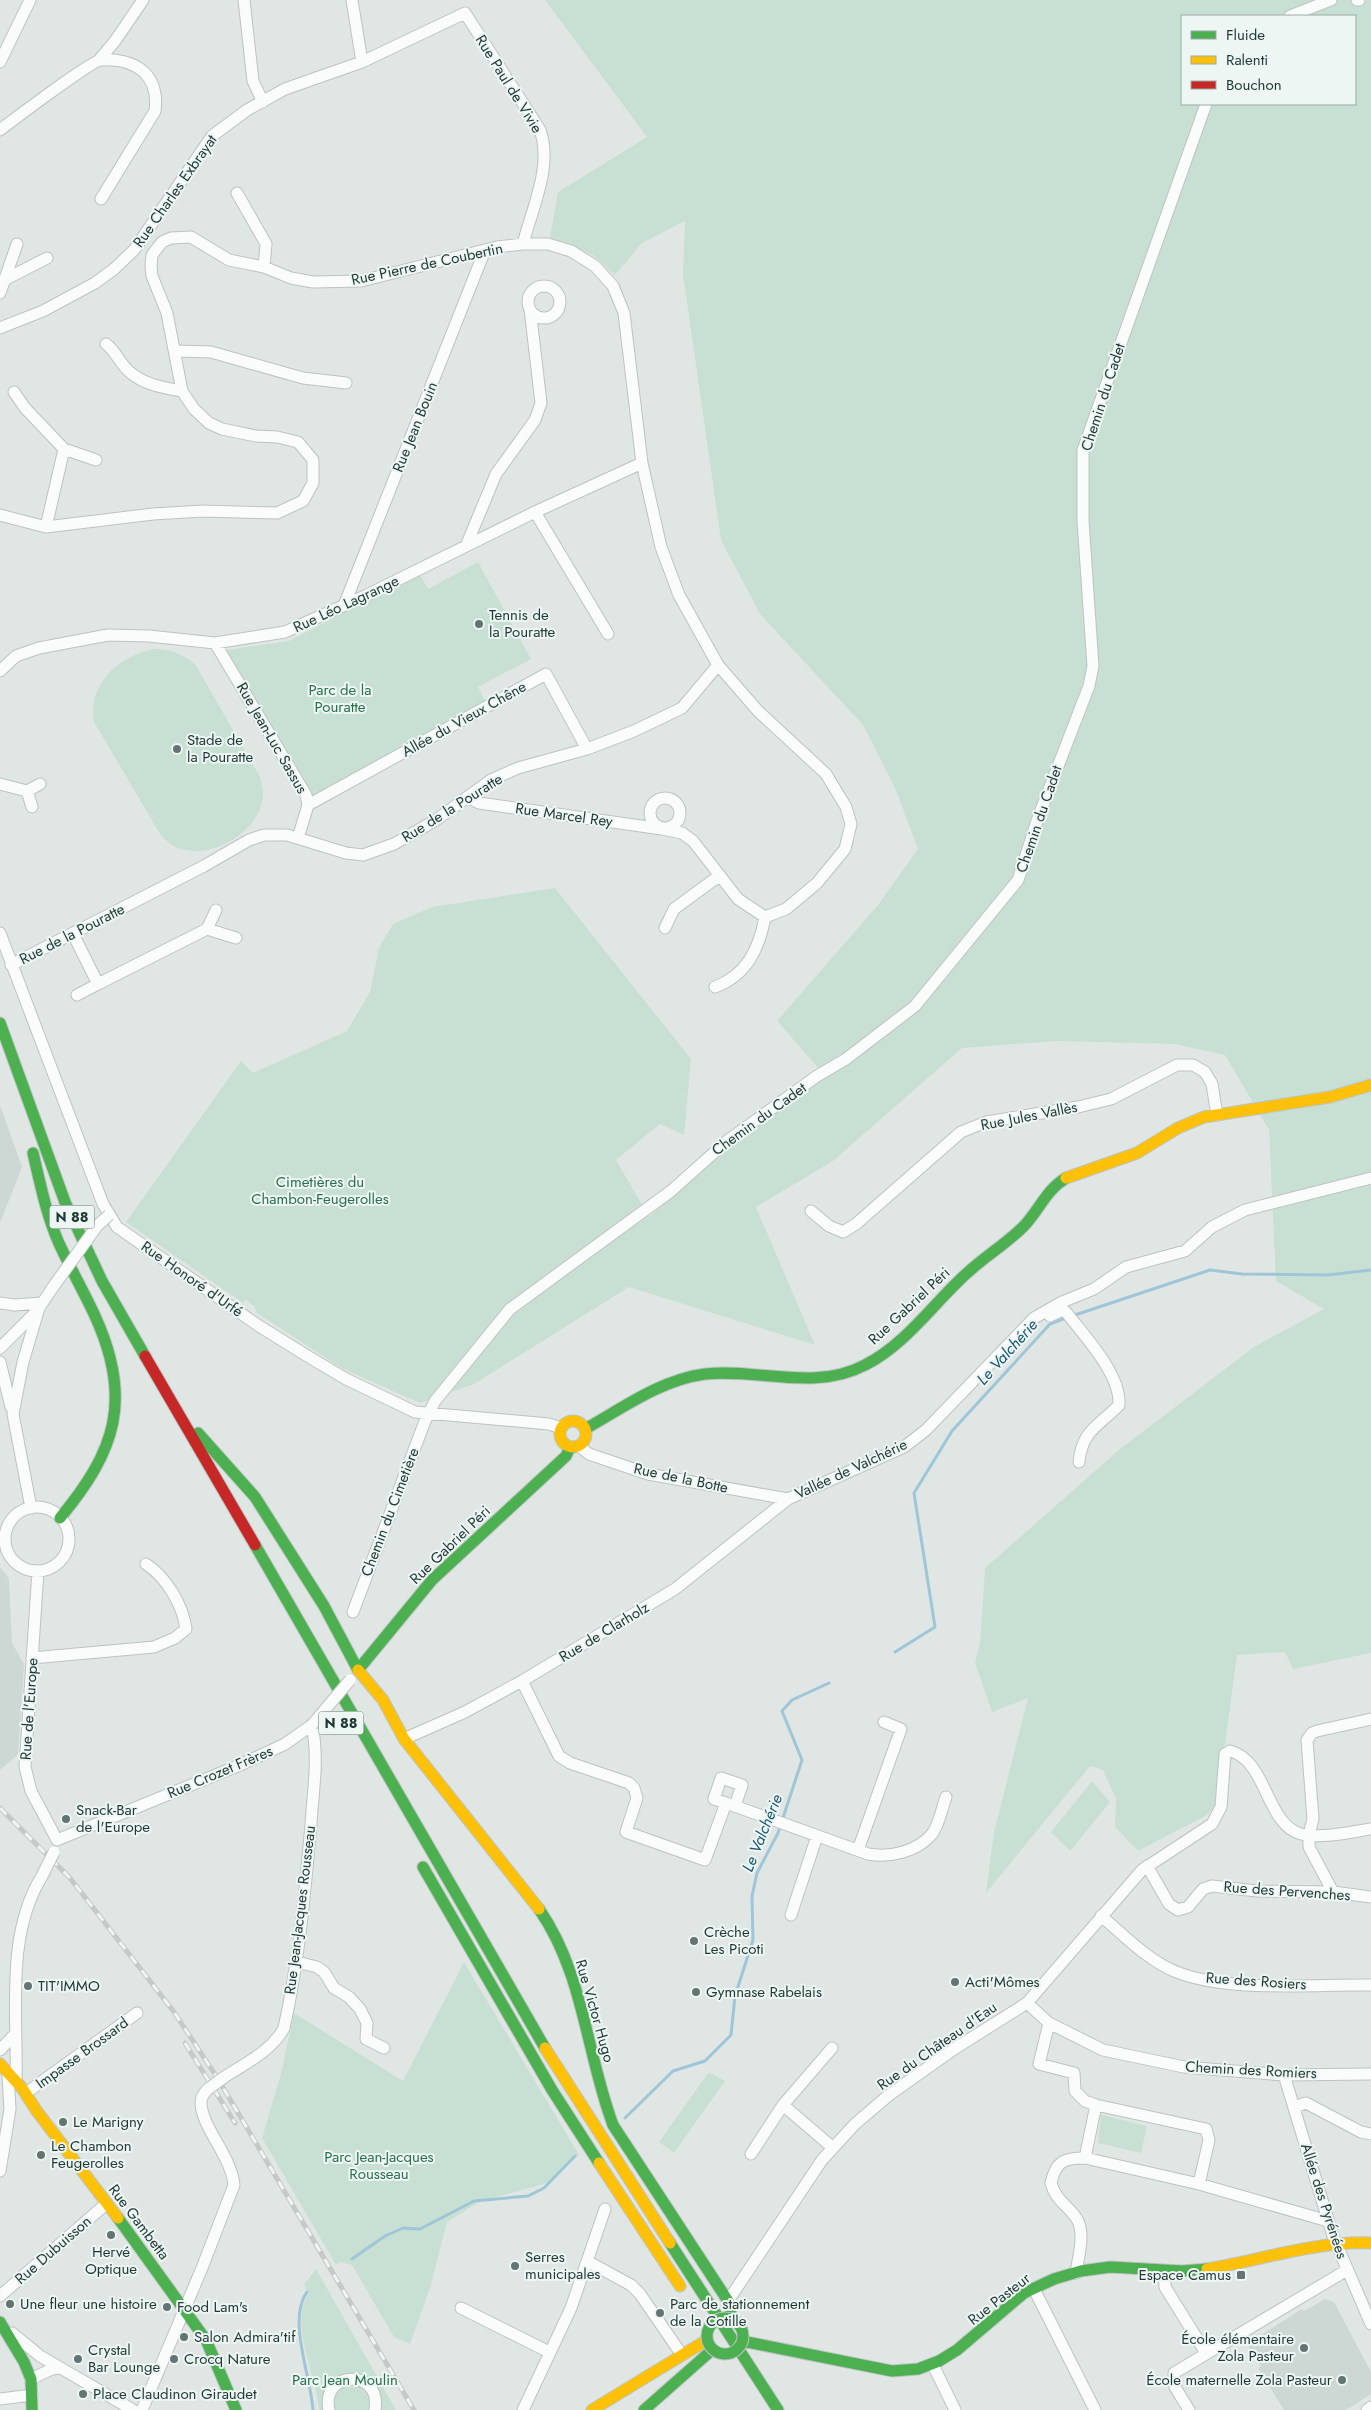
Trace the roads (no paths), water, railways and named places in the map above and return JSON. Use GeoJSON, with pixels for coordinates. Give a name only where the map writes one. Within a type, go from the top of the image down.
{"type":"FeatureCollection","features":[{"type":"Feature","properties":{"kind":"main road","name":"N 88"},"geometry":{"type":"LineString","coordinates":[[0,1023],[65,1202],[102,1281],[169,1400],[540,2039],[594,2127],[778,2410]]}},
{"type":"Feature","properties":{"kind":"main road","name":"Rue Gabriel Péri"},"geometry":{"type":"LineString","coordinates":[[585,1429],[607,1418],[654,1389],[676,1380],[706,1374],[816,1379],[865,1365],[904,1335],[965,1274],[1030,1219],[1048,1193],[1059,1182],[1087,1170],[1116,1162],[1201,1118],[1218,1114],[1286,1106],[1354,1091],[1371,1085]]}},
{"type":"Feature","properties":{"kind":"main road","name":"N 88"},"geometry":{"type":"LineString","coordinates":[[60,1518],[83,1493],[104,1454],[113,1431],[116,1384],[111,1359],[101,1330],[58,1240],[31,1149],[64,1233],[114,1331]]}},
{"type":"Feature","properties":{"kind":"main road","name":"Rue Victor Hugo"},"geometry":{"type":"LineString","coordinates":[[169,1400],[255,1497],[324,1606],[358,1670],[383,1700],[404,1739],[531,1897],[549,1923],[574,1978],[603,2098],[613,2125],[728,2301]]}},
{"type":"Feature","properties":{"kind":"main road"},"geometry":{"type":"LineString","coordinates":[[573,1421],[580,1423],[585,1429],[586,1437],[574,1447],[561,1440],[561,1428],[566,1423],[573,1421]]}},
{"type":"Feature","properties":{"kind":"main road","name":"Rue Gabriel Péri"},"geometry":{"type":"LineString","coordinates":[[358,1670],[432,1580],[574,1447]]}},
{"type":"Feature","properties":{"kind":"main road","name":"N 88"},"geometry":{"type":"LineString","coordinates":[[322,1690],[337,1716]]}},
{"type":"Feature","properties":{"kind":"main road"},"geometry":{"type":"LineString","coordinates":[[415,1852],[552,2090],[687,2297]]}},
{"type":"Feature","properties":{"kind":"main road","name":"Rue Gambetta"},"geometry":{"type":"LineString","coordinates":[[0,2064],[26,2093],[36,2110],[206,2340],[236,2410]]}},
{"type":"Feature","properties":{"kind":"main road","name":"Rue Pasteur"},"geometry":{"type":"LineString","coordinates":[[742,2341],[892,2372],[912,2372],[933,2366],[961,2349],[1002,2311],[1034,2288],[1059,2277],[1116,2267],[1202,2270],[1336,2244],[1371,2243]]}},
{"type":"Feature","properties":{"kind":"main road"},"geometry":{"type":"LineString","coordinates":[[728,2301],[731,2308],[730,2318]]}},
{"type":"Feature","properties":{"kind":"main road"},"geometry":{"type":"LineString","coordinates":[[644,2410],[709,2345],[708,2327],[712,2322],[717,2319],[730,2318],[739,2325],[742,2341],[739,2347],[729,2354],[723,2354],[709,2345]]}},
{"type":"Feature","properties":{"kind":"main road"},"geometry":{"type":"LineString","coordinates":[[703,2321],[732,2366]]}},
{"type":"Feature","properties":{"kind":"main road"},"geometry":{"type":"LineString","coordinates":[[0,2322],[24,2362],[31,2380],[32,2410]]}},
{"type":"Feature","properties":{"kind":"main road"},"geometry":{"type":"LineString","coordinates":[[592,2410],[682,2355],[709,2345]]}},
{"type":"Feature","properties":{"kind":"street"},"geometry":{"type":"LineString","coordinates":[[0,62],[30,0]]}},
{"type":"Feature","properties":{"kind":"street"},"geometry":{"type":"LineString","coordinates":[[0,130],[99,60],[115,41],[143,0]]}},
{"type":"Feature","properties":{"kind":"street"},"geometry":{"type":"LineString","coordinates":[[244,0],[253,81],[263,102]]}},
{"type":"Feature","properties":{"kind":"street"},"geometry":{"type":"LineString","coordinates":[[352,0],[362,62]]}},
{"type":"Feature","properties":{"kind":"street"},"geometry":{"type":"LineString","coordinates":[[1293,15],[1332,0]]}},
{"type":"Feature","properties":{"kind":"street","name":"Rue Charles Exbrayat"},"geometry":{"type":"LineString","coordinates":[[0,328],[44,311],[94,283],[114,269],[134,250],[212,136],[285,89],[362,62],[465,13]]}},
{"type":"Feature","properties":{"kind":"street","name":"Rue Paul de Vivie"},"geometry":{"type":"LineString","coordinates":[[465,13],[540,130],[544,142],[545,160],[523,244]]}},
{"type":"Feature","properties":{"kind":"street"},"geometry":{"type":"LineString","coordinates":[[99,60],[123,62],[140,69],[148,76],[154,86],[156,97],[155,111],[101,199]]}},
{"type":"Feature","properties":{"kind":"street","name":"Chemin du Cadet"},"geometry":{"type":"LineString","coordinates":[[430,1414],[435,1400],[510,1309],[671,1191],[727,1141],[817,1076],[846,1059],[916,1006],[1018,880],[1038,818],[1088,686],[1093,666],[1083,521],[1083,450],[1195,129],[1206,105]]}},
{"type":"Feature","properties":{"kind":"street"},"geometry":{"type":"LineString","coordinates":[[237,193],[266,244],[264,267]]}},
{"type":"Feature","properties":{"kind":"street","name":"Rue Pierre de Coubertin"},"geometry":{"type":"LineString","coordinates":[[0,515],[46,527],[153,514],[203,511],[277,513],[303,501],[313,483],[313,460],[298,442],[222,429],[209,423],[194,409],[182,391],[176,351],[166,313],[152,276],[152,255],[162,242],[171,238],[191,237],[229,260],[264,267],[291,278],[313,282],[353,281],[485,250],[523,244],[548,244],[571,251],[595,266],[613,286],[624,313],[642,463],[659,540],[669,573],[690,616],[718,665],[758,711],[808,754],[826,774],[846,807],[851,824],[845,849],[816,883],[786,910],[765,917]]}},
{"type":"Feature","properties":{"kind":"street"},"geometry":{"type":"LineString","coordinates":[[0,293],[17,244]]}},
{"type":"Feature","properties":{"kind":"street","name":"Rue Jean Bouin"},"geometry":{"type":"LineString","coordinates":[[345,604],[485,250]]}},
{"type":"Feature","properties":{"kind":"street"},"geometry":{"type":"LineString","coordinates":[[4,280],[47,258]]}},
{"type":"Feature","properties":{"kind":"street"},"geometry":{"type":"LineString","coordinates":[[466,546],[496,474],[535,420],[540,403],[530,308]]}},
{"type":"Feature","properties":{"kind":"street"},"geometry":{"type":"LineString","coordinates":[[106,344],[114,350],[130,373],[158,387],[182,391]]}},
{"type":"Feature","properties":{"kind":"street"},"geometry":{"type":"LineString","coordinates":[[176,351],[211,352],[303,378],[346,382]]}},
{"type":"Feature","properties":{"kind":"street"},"geometry":{"type":"LineString","coordinates":[[14,392],[24,408],[64,449],[96,460]]}},
{"type":"Feature","properties":{"kind":"street"},"geometry":{"type":"LineString","coordinates":[[46,527],[64,449]]}},
{"type":"Feature","properties":{"kind":"street","name":"Rue Léo Lagrange"},"geometry":{"type":"LineString","coordinates":[[1,668],[16,656],[39,648],[108,635],[149,636],[215,643],[285,632],[642,463]]}},
{"type":"Feature","properties":{"kind":"street"},"geometry":{"type":"LineString","coordinates":[[535,512],[608,634]]}},
{"type":"Feature","properties":{"kind":"street","name":"Rue Jean-Luc Sassus"},"geometry":{"type":"LineString","coordinates":[[215,643],[306,795],[308,804],[298,838]]}},
{"type":"Feature","properties":{"kind":"street","name":"Rue de la Pouratte"},"geometry":{"type":"LineString","coordinates":[[11,965],[250,840],[275,834],[298,838],[346,853],[363,855],[408,838],[491,780],[518,768],[587,749],[634,732],[682,708],[718,665]]}},
{"type":"Feature","properties":{"kind":"street","name":"Allée du Vieux Chêne"},"geometry":{"type":"LineString","coordinates":[[308,804],[546,674],[587,749]]}},
{"type":"Feature","properties":{"kind":"street"},"geometry":{"type":"LineString","coordinates":[[0,784],[27,791],[40,784]]}},
{"type":"Feature","properties":{"kind":"street"},"geometry":{"type":"LineString","coordinates":[[27,791],[32,807]]}},
{"type":"Feature","properties":{"kind":"street","name":"Rue Marcel Rey"},"geometry":{"type":"LineString","coordinates":[[467,797],[479,803],[682,833],[693,841],[738,899],[765,917]]}},
{"type":"Feature","properties":{"kind":"street"},"geometry":{"type":"LineString","coordinates":[[665,928],[674,909],[719,876]]}},
{"type":"Feature","properties":{"kind":"street"},"geometry":{"type":"LineString","coordinates":[[77,995],[208,929],[216,910]]}},
{"type":"Feature","properties":{"kind":"street"},"geometry":{"type":"LineString","coordinates":[[715,987],[732,980],[744,968],[756,950],[765,917]]}},
{"type":"Feature","properties":{"kind":"street"},"geometry":{"type":"LineString","coordinates":[[208,929],[236,938]]}},
{"type":"Feature","properties":{"kind":"street","name":"Rue Honoré d'Urfé"},"geometry":{"type":"LineString","coordinates":[[0,934],[109,1215],[118,1226],[134,1239],[308,1357],[346,1379],[415,1412],[549,1424],[561,1428]]}},
{"type":"Feature","properties":{"kind":"street"},"geometry":{"type":"LineString","coordinates":[[73,934],[98,984]]}},
{"type":"Feature","properties":{"kind":"street","name":"Rue Jules Vallès"},"geometry":{"type":"LineString","coordinates":[[810,1211],[829,1226],[843,1232],[856,1224],[961,1132],[986,1122],[1078,1107],[1111,1099],[1177,1065],[1193,1065],[1205,1072],[1212,1084],[1218,1114]]}},
{"type":"Feature","properties":{"kind":"street","name":"Vallée de Valchérie"},"geometry":{"type":"LineString","coordinates":[[788,1499],[904,1447],[926,1430],[1034,1318],[1062,1302],[1094,1289],[1126,1267],[1185,1251],[1212,1227],[1245,1210],[1371,1178]]}},
{"type":"Feature","properties":{"kind":"street"},"geometry":{"type":"LineString","coordinates":[[0,1348],[41,1306],[93,1231],[109,1215]]}},
{"type":"Feature","properties":{"kind":"street"},"geometry":{"type":"LineString","coordinates":[[0,1303],[41,1306]]}},
{"type":"Feature","properties":{"kind":"street"},"geometry":{"type":"LineString","coordinates":[[13,1414],[23,1362],[41,1306]]}},
{"type":"Feature","properties":{"kind":"street"},"geometry":{"type":"LineString","coordinates":[[1007,1347],[1050,1316],[1063,1310],[1114,1378],[1120,1392],[1119,1405],[1090,1429],[1080,1451],[1079,1462]]}},
{"type":"Feature","properties":{"kind":"street"},"geometry":{"type":"LineString","coordinates":[[0,1362],[13,1414],[31,1508]]}},
{"type":"Feature","properties":{"kind":"street","name":"Chemin du Cimetière"},"geometry":{"type":"LineString","coordinates":[[353,1612],[424,1421],[430,1414]]}},
{"type":"Feature","properties":{"kind":"street","name":"Rue de la Botte"},"geometry":{"type":"LineString","coordinates":[[574,1447],[648,1474],[788,1499]]}},
{"type":"Feature","properties":{"kind":"street","name":"Rue de Clarholz"},"geometry":{"type":"LineString","coordinates":[[404,1739],[465,1712],[522,1681],[675,1589],[788,1499]]}},
{"type":"Feature","properties":{"kind":"street"},"geometry":{"type":"LineString","coordinates":[[31,1508],[41,1508],[52,1511],[60,1518],[66,1526],[68,1546],[57,1564],[38,1571],[29,1570],[16,1564],[2,1543],[14,1516],[31,1508]]}},
{"type":"Feature","properties":{"kind":"street"},"geometry":{"type":"LineString","coordinates":[[32,1658],[154,1647],[175,1638],[186,1629],[184,1615],[158,1572],[146,1564]]}},
{"type":"Feature","properties":{"kind":"street","name":"Rue de l'Europe"},"geometry":{"type":"LineString","coordinates":[[38,1571],[25,1767],[31,1791],[58,1840]]}},
{"type":"Feature","properties":{"kind":"street","name":"Rue Crozet Frères"},"geometry":{"type":"LineString","coordinates":[[58,1840],[240,1765],[285,1744],[312,1726],[358,1670]]}},
{"type":"Feature","properties":{"kind":"street"},"geometry":{"type":"LineString","coordinates":[[522,1681],[559,1756],[570,1763],[629,1783],[634,1788],[637,1798],[626,1832],[705,1860],[730,1805],[858,1850],[884,1857],[903,1852],[922,1843],[933,1833],[946,1798]]}},
{"type":"Feature","properties":{"kind":"street"},"geometry":{"type":"LineString","coordinates":[[1333,1892],[1308,1847],[1313,1819],[1307,1745],[1308,1736],[1317,1731],[1371,1719]]}},
{"type":"Feature","properties":{"kind":"street"},"geometry":{"type":"LineString","coordinates":[[858,1850],[901,1729],[884,1722]]}},
{"type":"Feature","properties":{"kind":"street","name":"Rue Jean-Jacques Rousseau"},"geometry":{"type":"LineString","coordinates":[[142,2410],[202,2268],[234,2184],[228,2161],[202,2109],[202,2096],[223,2078],[268,2048],[280,2036],[284,2028],[296,1962],[317,1749],[312,1726]]}},
{"type":"Feature","properties":{"kind":"street","name":"Rue du Château d'Eau"},"geometry":{"type":"LineString","coordinates":[[728,2301],[832,2148],[889,2096],[954,2049],[1036,1996],[1101,1916],[1147,1866],[1212,1824],[1220,1807],[1225,1754],[1230,1751],[1243,1757],[1251,1765],[1288,1827],[1295,1832],[1309,1835]]}},
{"type":"Feature","properties":{"kind":"street"},"geometry":{"type":"LineString","coordinates":[[1309,1835],[1371,1829]]}},
{"type":"Feature","properties":{"kind":"street"},"geometry":{"type":"LineString","coordinates":[[791,1915],[817,1836]]}},
{"type":"Feature","properties":{"kind":"street"},"geometry":{"type":"LineString","coordinates":[[0,2172],[17,2047],[15,2034],[16,1968],[21,1938],[26,1913],[58,1840]]}},
{"type":"Feature","properties":{"kind":"street","name":"Rue des Pervenches"},"geometry":{"type":"LineString","coordinates":[[1147,1866],[1169,1904],[1178,1910],[1185,1909],[1203,1889],[1208,1887],[1257,1892],[1333,1892],[1371,1897]]}},
{"type":"Feature","properties":{"kind":"street","name":"Rue des Rosiers"},"geometry":{"type":"LineString","coordinates":[[1101,1916],[1161,1964],[1176,1972],[1205,1979],[1277,1985],[1371,1985]]}},
{"type":"Feature","properties":{"kind":"street"},"geometry":{"type":"LineString","coordinates":[[296,1962],[324,1972],[334,1988],[350,1997],[360,2009],[367,2023],[366,2039],[384,2048]]}},
{"type":"Feature","properties":{"kind":"street","name":"Chemin des Romiers"},"geometry":{"type":"LineString","coordinates":[[1027,2003],[1049,2024],[1103,2050],[1184,2067],[1284,2075],[1371,2074]]}},
{"type":"Feature","properties":{"kind":"street","name":"Impasse Brossard"},"geometry":{"type":"LineString","coordinates":[[26,2093],[137,2012]]}},
{"type":"Feature","properties":{"kind":"street"},"geometry":{"type":"LineString","coordinates":[[1049,2024],[1039,2064],[1074,2073],[1075,2091],[1085,2101],[1206,2129],[1209,2140],[1199,2184]]}},
{"type":"Feature","properties":{"kind":"street"},"geometry":{"type":"LineString","coordinates":[[0,2050],[15,2034]]}},
{"type":"Feature","properties":{"kind":"street"},"geometry":{"type":"LineString","coordinates":[[751,2154],[783,2105],[832,2048]]}},
{"type":"Feature","properties":{"kind":"street","name":"Allée des Pyrénées"},"geometry":{"type":"LineString","coordinates":[[1284,2075],[1336,2244],[1371,2324]]}},
{"type":"Feature","properties":{"kind":"street"},"geometry":{"type":"LineString","coordinates":[[10,2108],[24,2102],[36,2110]]}},
{"type":"Feature","properties":{"kind":"street"},"geometry":{"type":"LineString","coordinates":[[1294,2107],[1306,2104],[1361,2132],[1371,2134]]}},
{"type":"Feature","properties":{"kind":"street"},"geometry":{"type":"LineString","coordinates":[[783,2105],[832,2148]]}},
{"type":"Feature","properties":{"kind":"street"},"geometry":{"type":"LineString","coordinates":[[1085,2158],[1096,2105]]}},
{"type":"Feature","properties":{"kind":"street"},"geometry":{"type":"LineString","coordinates":[[1076,2273],[1080,2243],[1078,2221],[1058,2200],[1051,2183],[1056,2168],[1068,2158],[1085,2158],[1199,2184],[1328,2221]]}},
{"type":"Feature","properties":{"kind":"street","name":"Rue Dubuisson"},"geometry":{"type":"LineString","coordinates":[[0,2296],[106,2204]]}},
{"type":"Feature","properties":{"kind":"street"},"geometry":{"type":"LineString","coordinates":[[522,2410],[571,2308],[605,2209]]}},
{"type":"Feature","properties":{"kind":"street"},"geometry":{"type":"LineString","coordinates":[[587,2261],[631,2285],[640,2294],[682,2355]]}},
{"type":"Feature","properties":{"kind":"street"},"geometry":{"type":"LineString","coordinates":[[1164,2270],[1166,2288],[1206,2354]]}},
{"type":"Feature","properties":{"kind":"street"},"geometry":{"type":"LineString","coordinates":[[1189,2410],[1175,2387],[1174,2373],[1347,2270]]}},
{"type":"Feature","properties":{"kind":"street"},"geometry":{"type":"LineString","coordinates":[[1034,2288],[1095,2410]]}},
{"type":"Feature","properties":{"kind":"street"},"geometry":{"type":"LineString","coordinates":[[461,2308],[550,2352]]}},
{"type":"Feature","properties":{"kind":"street"},"geometry":{"type":"LineString","coordinates":[[0,2322],[22,2343],[133,2410]]}},
{"type":"Feature","properties":{"kind":"street"},"geometry":{"type":"LineString","coordinates":[[933,2366],[955,2410]]}},
{"type":"Feature","properties":{"kind":"street"},"geometry":{"type":"LineString","coordinates":[[31,2380],[52,2369],[61,2368]]}},
{"type":"Feature","properties":{"kind":"street"},"geometry":{"type":"LineString","coordinates":[[329,2410],[328,2399],[331,2392],[342,2381],[350,2379],[365,2382],[370,2387],[376,2401],[375,2410]]}},
{"type":"Feature","properties":{"kind":"street"},"geometry":{"type":"LineString","coordinates":[[0,2398],[32,2395]]}},
{"type":"Feature","properties":{"kind":"street"},"geometry":{"type":"LineString","coordinates":[[1367,2410],[1371,2407]]}},
{"type":"Feature","properties":{"kind":"waterway","name":"Le Valchérie"},"geometry":{"type":"LineString","coordinates":[[1072,1316],[1210,1270],[1242,1274],[1328,1275],[1371,1270]]}},
{"type":"Feature","properties":{"kind":"waterway","name":"Le Valchérie"},"geometry":{"type":"LineString","coordinates":[[895,1652],[935,1627],[914,1493],[952,1431],[1050,1324],[1066,1318]]}},
{"type":"Feature","properties":{"kind":"waterway","name":"Le Valchérie"},"geometry":{"type":"LineString","coordinates":[[625,2118],[673,2071],[705,2061],[731,2035],[735,1996],[753,1940],[752,1896],[757,1873],[778,1833],[802,1760],[782,1711],[792,1700],[829,1683]]}},
{"type":"Feature","properties":{"kind":"waterway","name":"Le Valchérie"},"geometry":{"type":"LineString","coordinates":[[352,2259],[385,2236],[403,2228],[420,2229],[474,2201],[528,2196],[544,2188],[575,2156]]}},
{"type":"Feature","properties":{"kind":"waterway","name":"Le Valchérie"},"geometry":{"type":"LineString","coordinates":[[307,2292],[301,2303],[299,2317],[302,2349],[313,2410]]}},
{"type":"Feature","properties":{"kind":"railway"},"geometry":{"type":"LineString","coordinates":[[0,1808],[70,1878],[174,2012],[218,2079],[414,2410]]}},
{"type":"Feature","properties":{"kind":"railway"},"geometry":{"type":"LineString","coordinates":[[185,2043],[235,2123]]}},
{"type":"Feature","properties":{"kind":"place","name":"Tennis de la Pouratte"},"geometry":{"type":"Point","coordinates":[479,624]}},
{"type":"Feature","properties":{"kind":"place","name":"Stade de la Pouratte"},"geometry":{"type":"Point","coordinates":[177,749]}},
{"type":"Feature","properties":{"kind":"place","name":"Snack-Bar de l'Europe"},"geometry":{"type":"Point","coordinates":[66,1819]}},
{"type":"Feature","properties":{"kind":"place","name":"Crèche Les Picoti"},"geometry":{"type":"Point","coordinates":[694,1941]}},
{"type":"Feature","properties":{"kind":"place","name":"Acti'Mômes"},"geometry":{"type":"Point","coordinates":[955,1982]}},
{"type":"Feature","properties":{"kind":"place","name":"TIT'IMMO"},"geometry":{"type":"Point","coordinates":[28,1986]}},
{"type":"Feature","properties":{"kind":"place","name":"Gymnase Rabelais"},"geometry":{"type":"Point","coordinates":[696,1992]}},
{"type":"Feature","properties":{"kind":"place","name":"Le Marigny"},"geometry":{"type":"Point","coordinates":[63,2122]}},
{"type":"Feature","properties":{"kind":"place","name":"Le Chambon Feugerolles"},"geometry":{"type":"Point","coordinates":[41,2155]}},
{"type":"Feature","properties":{"kind":"place","name":"Hervé Optique"},"geometry":{"type":"Point","coordinates":[111,2235]}},
{"type":"Feature","properties":{"kind":"place","name":"Serres municipales"},"geometry":{"type":"Point","coordinates":[515,2266]}},
{"type":"Feature","properties":{"kind":"place","name":"Espace Camus"},"geometry":{"type":"Point","coordinates":[1241,2275]}},
{"type":"Feature","properties":{"kind":"place","name":"Une fleur une histoire"},"geometry":{"type":"Point","coordinates":[10,2304]}},
{"type":"Feature","properties":{"kind":"place","name":"Food Lam's"},"geometry":{"type":"Point","coordinates":[167,2307]}},
{"type":"Feature","properties":{"kind":"place","name":"Parc de stationnement de la Cotille"},"geometry":{"type":"Point","coordinates":[660,2313]}},
{"type":"Feature","properties":{"kind":"place","name":"Salon Admira'tif"},"geometry":{"type":"Point","coordinates":[184,2337]}},
{"type":"Feature","properties":{"kind":"place","name":"École élémentaire Zola Pasteur"},"geometry":{"type":"Point","coordinates":[1304,2348]}},
{"type":"Feature","properties":{"kind":"place","name":"Crystal Bar Lounge"},"geometry":{"type":"Point","coordinates":[78,2359]}},
{"type":"Feature","properties":{"kind":"place","name":"Crocq Nature"},"geometry":{"type":"Point","coordinates":[174,2359]}},
{"type":"Feature","properties":{"kind":"place","name":"École maternelle Zola Pasteur"},"geometry":{"type":"Point","coordinates":[1342,2380]}},
{"type":"Feature","properties":{"kind":"place","name":"Place Claudinon Giraudet"},"geometry":{"type":"Point","coordinates":[83,2394]}},
{"type":"Feature","properties":{"kind":"park label","name":"Parc de la Pouratte"},"geometry":{"type":"Point","coordinates":[340,698]}},
{"type":"Feature","properties":{"kind":"park label","name":"Cimetières du Chambon-Feugerolles"},"geometry":{"type":"Point","coordinates":[320,1190]}},
{"type":"Feature","properties":{"kind":"park label","name":"Parc Jean-Jacques Rousseau"},"geometry":{"type":"Point","coordinates":[379,2166]}},
{"type":"Feature","properties":{"kind":"park label","name":"Parc Jean Moulin"},"geometry":{"type":"Point","coordinates":[345,2380]}}]}
